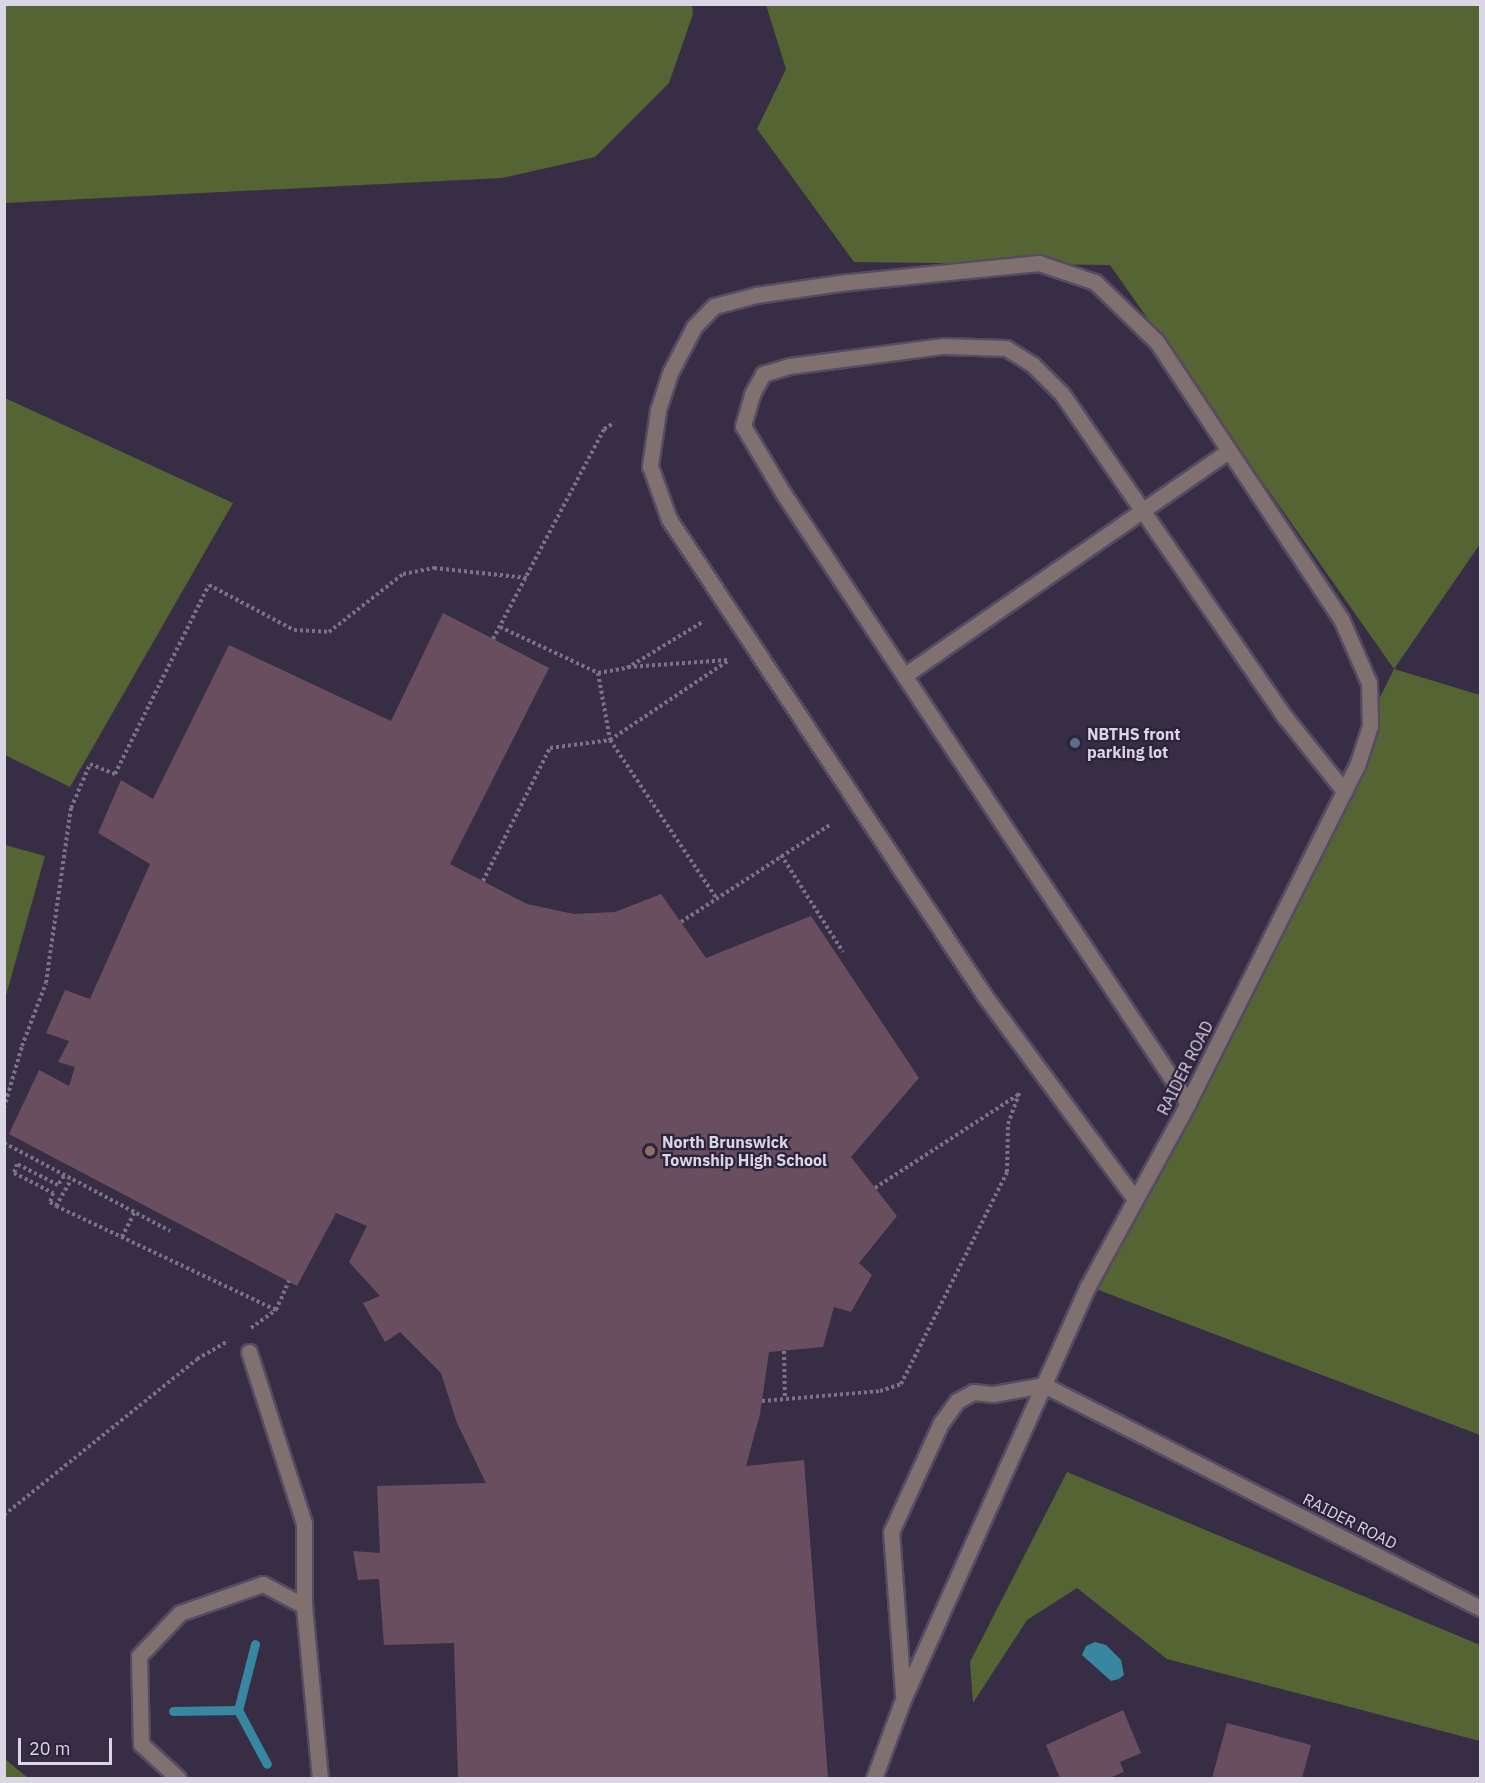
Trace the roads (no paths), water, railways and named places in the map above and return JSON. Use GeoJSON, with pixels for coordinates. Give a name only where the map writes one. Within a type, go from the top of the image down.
{"type":"FeatureCollection","features":[{"type":"Feature","properties":{"kind":"street","name":"RAIDER ROAD"},"geometry":{"type":"LineString","coordinates":[[874,1779],[904,1697],[1088,1286],[1188,1103],[1357,766],[1370,726],[1369,683],[1341,619],[1156,340],[1095,282],[1039,263],[846,282],[756,295],[714,306],[694,327],[670,373],[658,411],[650,466],[669,519],[984,995],[1135,1199]]}},
{"type":"Feature","properties":{"kind":"street"},"geometry":{"type":"LineString","coordinates":[[1188,1103],[783,493],[743,426],[752,394],[763,374],[789,366],[944,346],[1006,348],[1033,365],[1062,394],[1285,717],[1344,791]]}},
{"type":"Feature","properties":{"kind":"street"},"geometry":{"type":"LineString","coordinates":[[905,675],[1142,508],[1230,451]]}},
{"type":"Feature","properties":{"kind":"street"},"geometry":{"type":"LineString","coordinates":[[249,1352],[304,1522],[304,1606],[320,1779]]}},
{"type":"Feature","properties":{"kind":"street"},"geometry":{"type":"LineString","coordinates":[[904,1697],[891,1532],[941,1423],[957,1401],[973,1392],[993,1394],[1044,1385]]}},
{"type":"Feature","properties":{"kind":"street","name":"RAIDER ROAD"},"geometry":{"type":"LineString","coordinates":[[1044,1385],[1480,1608]]}},
{"type":"Feature","properties":{"kind":"street"},"geometry":{"type":"LineString","coordinates":[[178,1779],[141,1744],[139,1656],[180,1613],[263,1584],[304,1606]]}},
{"type":"Feature","properties":{"kind":"water"},"geometry":{"type":"Polygon","coordinates":[[[1095,1642],[1106,1645],[1121,1660],[1124,1675],[1119,1679],[1111,1681],[1082,1655],[1086,1646],[1095,1642]]]}},
{"type":"Feature","properties":{"kind":"waterway"},"geometry":{"type":"LineString","coordinates":[[255,1644],[238,1710],[267,1764]]}},
{"type":"Feature","properties":{"kind":"waterway"},"geometry":{"type":"LineString","coordinates":[[173,1711],[238,1710]]}},
{"type":"Feature","properties":{"kind":"place","name":"NBTHS front parking lot"},"geometry":{"type":"Point","coordinates":[1075,743]}},
{"type":"Feature","properties":{"kind":"place","name":"North Brunswick Township High School"},"geometry":{"type":"Point","coordinates":[650,1151]}}]}
